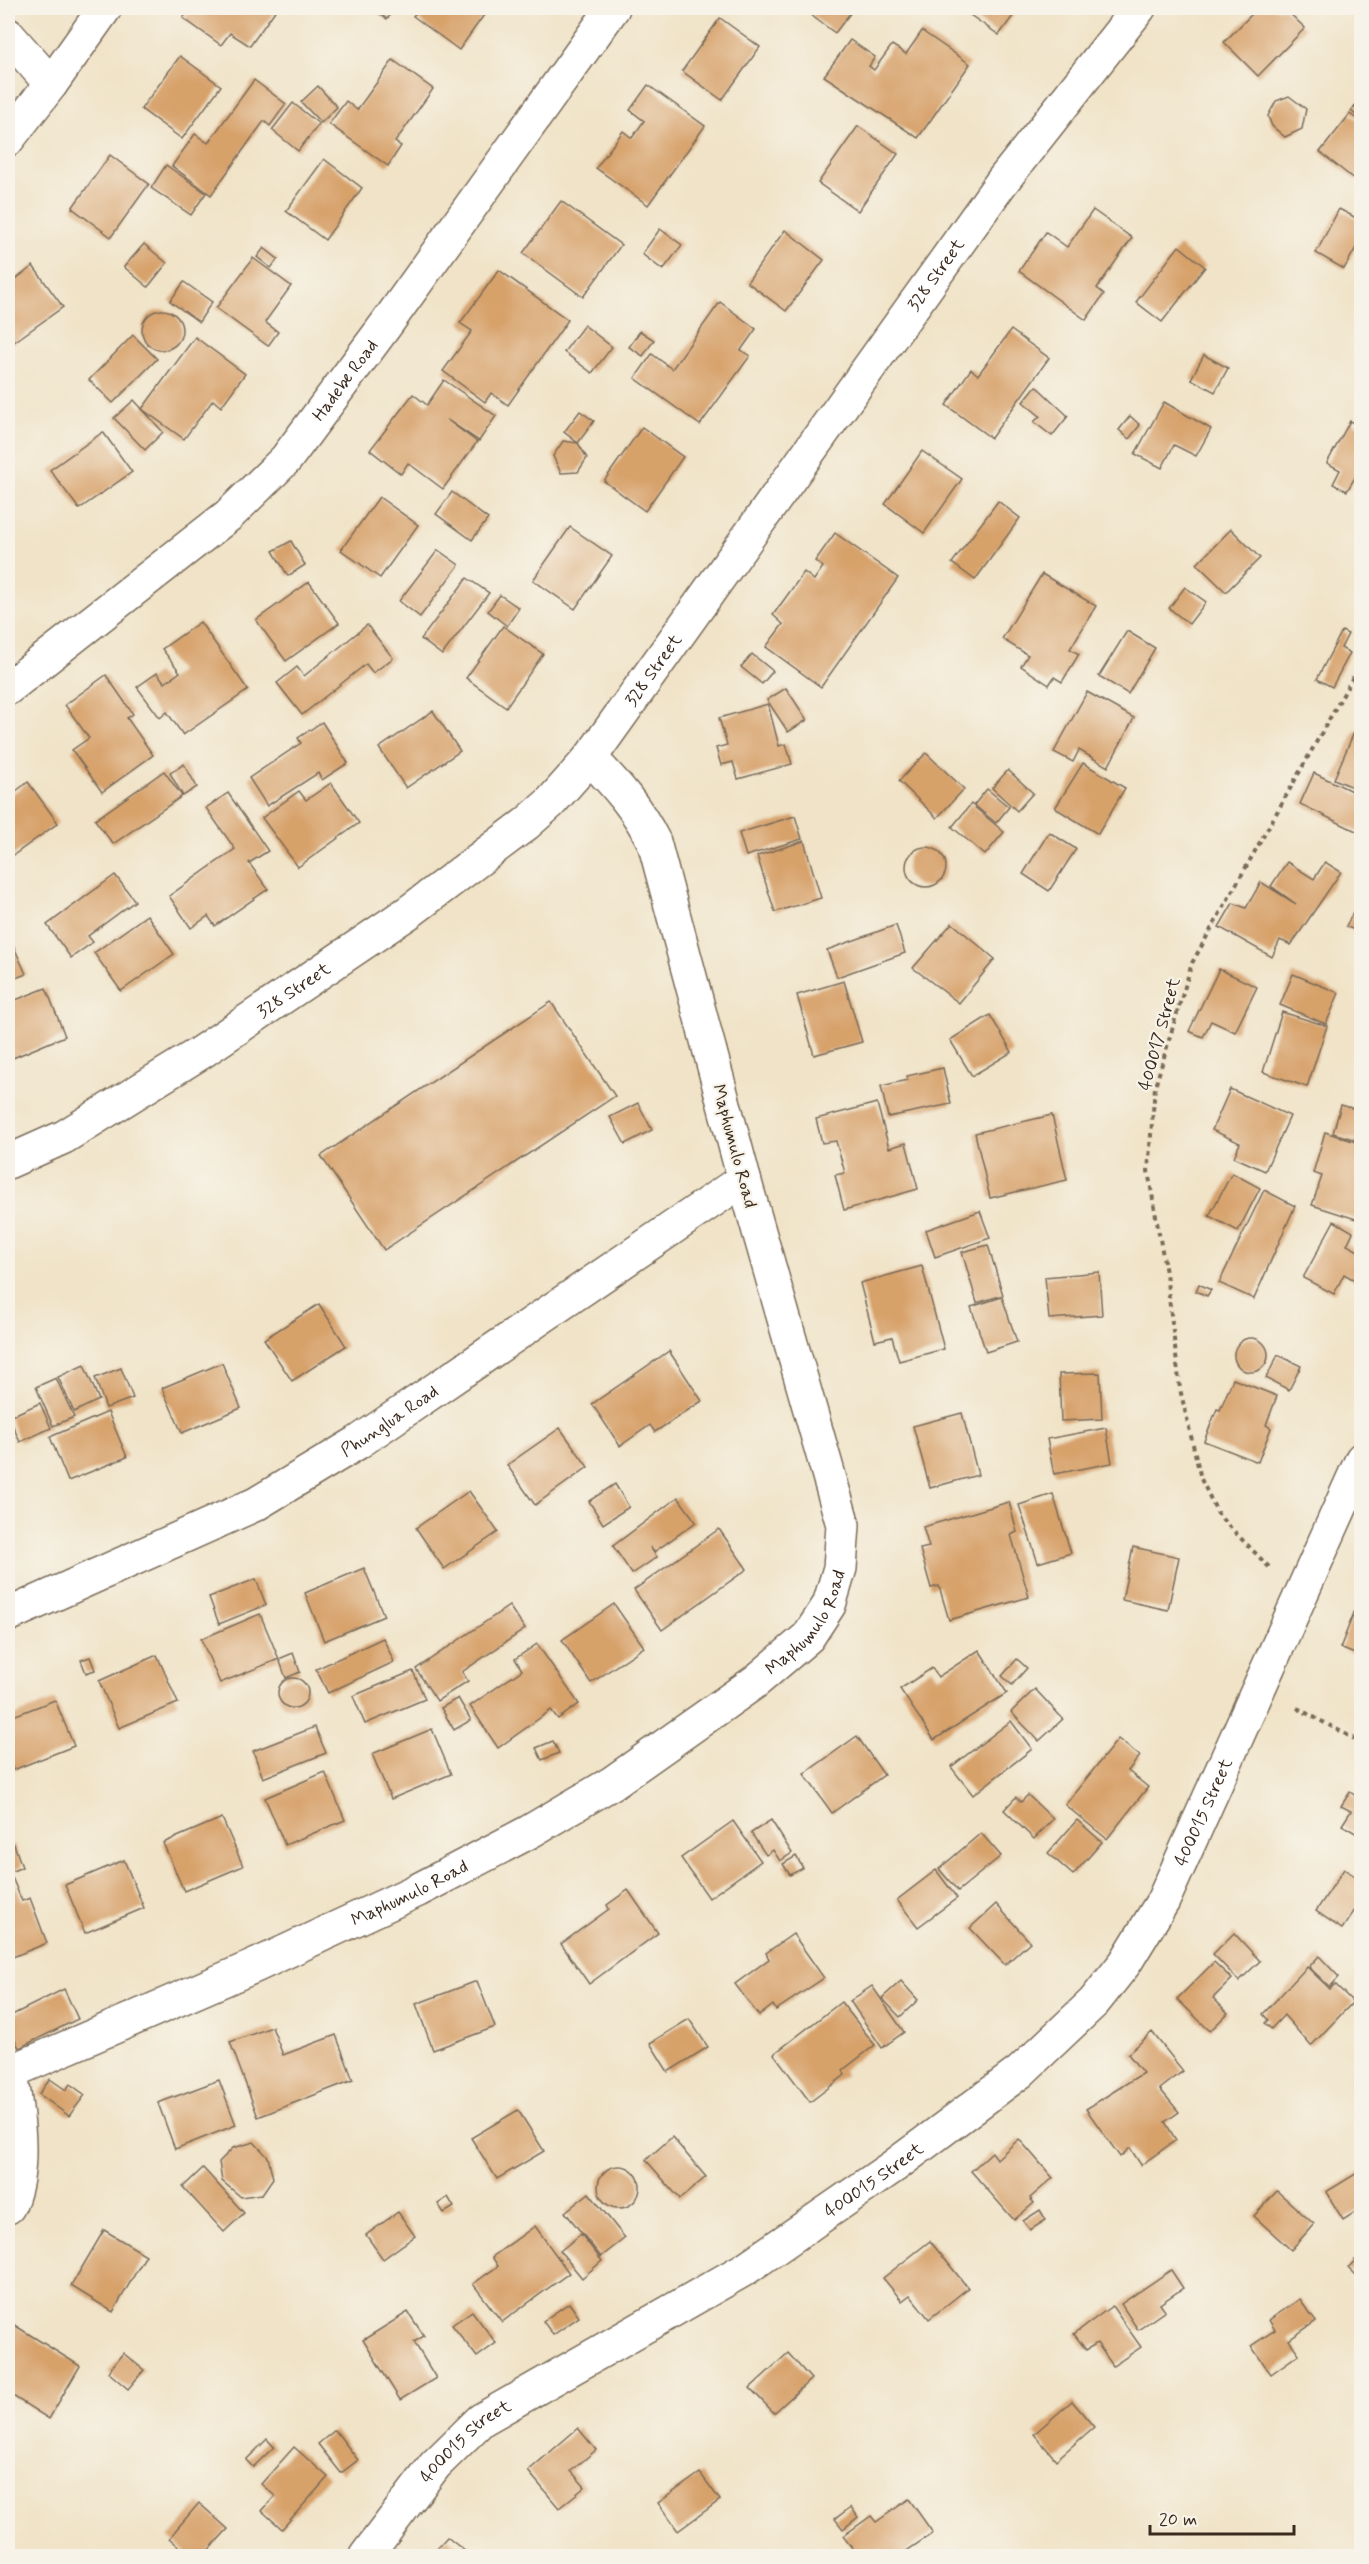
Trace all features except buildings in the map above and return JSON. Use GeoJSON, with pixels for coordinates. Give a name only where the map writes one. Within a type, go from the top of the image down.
{"type":"FeatureCollection","features":[{"type":"Feature","properties":{"kind":"street"},"geometry":{"type":"LineString","coordinates":[[8,139],[51,84],[105,8]]}},
{"type":"Feature","properties":{"kind":"street","name":"Hadebe Road"},"geometry":{"type":"LineString","coordinates":[[9,685],[229,515],[286,459],[385,326],[613,8]]}},
{"type":"Feature","properties":{"kind":"street","name":"328 Street"},"geometry":{"type":"LineString","coordinates":[[8,1162],[64,1137],[153,1083],[409,912],[526,825],[550,803],[590,758],[1001,183],[1139,8]]}},
{"type":"Feature","properties":{"kind":"street"},"geometry":{"type":"LineString","coordinates":[[8,35],[51,84]]}},
{"type":"Feature","properties":{"kind":"street","name":"Maphumulo Road"},"geometry":{"type":"LineString","coordinates":[[9,2073],[257,1965],[418,1890],[529,1832],[612,1783],[755,1682],[808,1637],[829,1605],[840,1568],[843,1525],[744,1179],[654,842],[641,815],[624,792],[590,758]]}},
{"type":"Feature","properties":{"kind":"street","name":"Phunglua Road"},"geometry":{"type":"LineString","coordinates":[[8,1615],[256,1504],[357,1443],[744,1179]]}},
{"type":"Feature","properties":{"kind":"street","name":"400015 Street"},"geometry":{"type":"LineString","coordinates":[[366,2556],[435,2465],[481,2420],[745,2269],[894,2166],[1020,2072],[1094,2002],[1125,1963],[1163,1901],[1362,1459]]}},
{"type":"Feature","properties":{"kind":"street"},"geometry":{"type":"LineString","coordinates":[[8,2207],[13,2197],[20,2133],[9,2073]]}},
{"type":"Feature","properties":{"kind":"path","name":"400017 Street"},"geometry":{"type":"LineString","coordinates":[[1299,1598],[1219,1516],[1201,1479],[1180,1389],[1166,1273],[1148,1172],[1155,1087],[1192,963],[1362,661]]}},
{"type":"Feature","properties":{"kind":"path"},"geometry":{"type":"LineString","coordinates":[[1259,1688],[1362,1743]]}}]}
